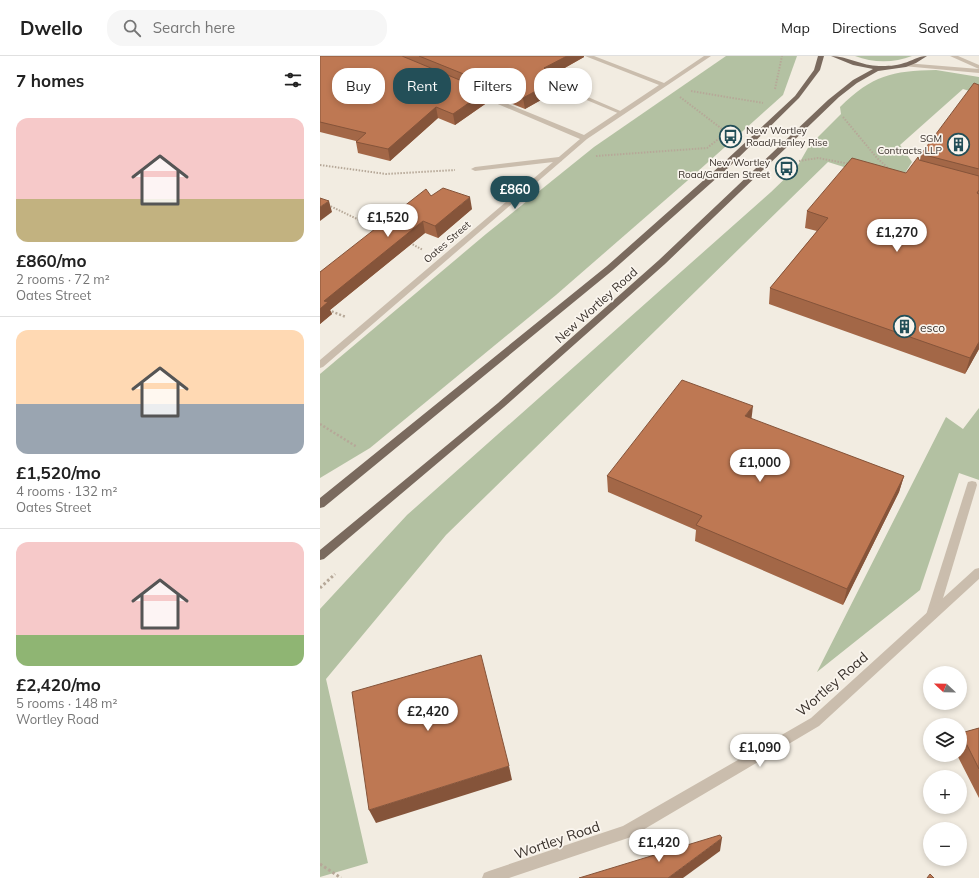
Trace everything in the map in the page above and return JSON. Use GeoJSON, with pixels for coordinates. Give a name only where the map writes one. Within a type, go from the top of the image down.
{"type":"FeatureCollection","features":[{"type":"Feature","properties":{"kind":"main road","name":"New Wortley Road"},"geometry":{"type":"LineString","coordinates":[[320,504],[376,460],[610,268],[725,166],[797,97],[817,70],[822,56]]}},
{"type":"Feature","properties":{"kind":"main road"},"geometry":{"type":"LineString","coordinates":[[834,56],[854,64],[883,67],[905,65],[916,62],[924,56]]}},
{"type":"Feature","properties":{"kind":"main road","name":"New Wortley Road"},"geometry":{"type":"LineString","coordinates":[[320,556],[501,405],[662,262],[830,101],[852,82],[883,67]]}},
{"type":"Feature","properties":{"kind":"street"},"geometry":{"type":"LineString","coordinates":[[588,56],[664,85]]}},
{"type":"Feature","properties":{"kind":"street","name":"Oates Street"},"geometry":{"type":"LineString","coordinates":[[320,364],[585,138],[708,56]]}},
{"type":"Feature","properties":{"kind":"street"},"geometry":{"type":"LineString","coordinates":[[953,56],[979,67]]}},
{"type":"Feature","properties":{"kind":"street"},"geometry":{"type":"LineString","coordinates":[[905,65],[979,71]]}},
{"type":"Feature","properties":{"kind":"street"},"geometry":{"type":"LineString","coordinates":[[592,100],[622,113]]}},
{"type":"Feature","properties":{"kind":"street"},"geometry":{"type":"LineString","coordinates":[[503,104],[585,138]]}},
{"type":"Feature","properties":{"kind":"street"},"geometry":{"type":"LineString","coordinates":[[475,169],[559,159]]}},
{"type":"Feature","properties":{"kind":"street"},"geometry":{"type":"LineString","coordinates":[[932,615],[972,485]]}},
{"type":"Feature","properties":{"kind":"street","name":"Wortley Road"},"geometry":{"type":"LineString","coordinates":[[489,878],[626,832],[815,722],[979,572]]}},
{"type":"Feature","properties":{"kind":"path"},"geometry":{"type":"LineString","coordinates":[[775,91],[782,56]]}},
{"type":"Feature","properties":{"kind":"path"},"geometry":{"type":"LineString","coordinates":[[664,85],[768,104],[763,107]]}},
{"type":"Feature","properties":{"kind":"path"},"geometry":{"type":"LineString","coordinates":[[664,85],[726,132]]}},
{"type":"Feature","properties":{"kind":"path"},"geometry":{"type":"LineString","coordinates":[[841,114],[877,158],[891,170]]}},
{"type":"Feature","properties":{"kind":"path"},"geometry":{"type":"LineString","coordinates":[[559,159],[707,148],[737,125]]}},
{"type":"Feature","properties":{"kind":"path"},"geometry":{"type":"LineString","coordinates":[[796,161],[818,158],[853,165]]}},
{"type":"Feature","properties":{"kind":"path"},"geometry":{"type":"LineString","coordinates":[[320,165],[386,174],[475,169]]}},
{"type":"Feature","properties":{"kind":"path"},"geometry":{"type":"LineString","coordinates":[[325,204],[383,232]]}},
{"type":"Feature","properties":{"kind":"path"},"geometry":{"type":"LineString","coordinates":[[331,213],[336,210]]}},
{"type":"Feature","properties":{"kind":"path"},"geometry":{"type":"LineString","coordinates":[[403,241],[444,259]]}},
{"type":"Feature","properties":{"kind":"path"},"geometry":{"type":"LineString","coordinates":[[320,424],[376,460]]}},
{"type":"Feature","properties":{"kind":"path"},"geometry":{"type":"LineString","coordinates":[[320,864],[341,878]]}},
{"type":"Feature","properties":{"kind":"green space"},"geometry":{"type":"Polygon","coordinates":[[[726,56],[797,56],[783,95],[687,181],[556,295],[370,448],[320,478],[320,374],[486,234],[594,147],[726,56]]]}},
{"type":"Feature","properties":{"kind":"green space"},"geometry":{"type":"Polygon","coordinates":[[[855,56],[912,56],[891,61],[876,61],[855,56]]]}},
{"type":"Feature","properties":{"kind":"green space"},"geometry":{"type":"Polygon","coordinates":[[[936,70],[979,77],[979,94],[963,89],[900,145],[912,162],[898,184],[828,162],[446,535],[326,679],[368,863],[320,877],[320,609],[407,515],[771,192],[797,167],[809,146],[841,114],[840,107],[852,96],[873,81],[884,77],[907,72],[936,70]]]}},
{"type":"Feature","properties":{"kind":"green space"},"geometry":{"type":"Polygon","coordinates":[[[979,408],[979,480],[959,473],[920,590],[817,672],[946,417],[963,429],[979,408]]]}},
{"type":"Feature","properties":{"kind":"building"},"geometry":{"type":"Polygon","coordinates":[[[320,56],[402,56],[431,68],[393,68],[393,104],[451,104],[451,76],[459,80],[459,104],[467,104],[453,114],[436,107],[388,149],[356,142],[366,133],[320,122],[320,56]]]}},
{"type":"Feature","properties":{"kind":"building"},"geometry":{"type":"Polygon","coordinates":[[[419,56],[567,56],[544,68],[534,68],[534,92],[526,96],[526,68],[459,68],[459,72],[419,56]]]}},
{"type":"Feature","properties":{"kind":"building"},"geometry":{"type":"Polygon","coordinates":[[[974,83],[979,85],[979,169],[921,154],[974,83]]]}},
{"type":"Feature","properties":{"kind":"building"},"geometry":{"type":"Polygon","coordinates":[[[918,157],[919,160],[979,176],[979,190],[977,193],[979,194],[979,342],[970,358],[770,288],[828,218],[807,211],[852,158],[906,173],[918,157]]]}},
{"type":"Feature","properties":{"kind":"building"},"geometry":{"type":"Polygon","coordinates":[[[443,188],[470,197],[435,226],[423,221],[324,301],[328,302],[320,309],[320,272],[426,189],[431,196],[443,188]]]}},
{"type":"Feature","properties":{"kind":"building"},"geometry":{"type":"Polygon","coordinates":[[[320,198],[329,201],[320,207],[320,198]]]}},
{"type":"Feature","properties":{"kind":"building"},"geometry":{"type":"Polygon","coordinates":[[[682,380],[753,406],[745,416],[904,476],[847,589],[696,525],[702,516],[607,476],[682,380]]]}},
{"type":"Feature","properties":{"kind":"building"},"geometry":{"type":"Polygon","coordinates":[[[481,655],[509,766],[369,810],[352,692],[481,655]]]}},
{"type":"Feature","properties":{"kind":"building"},"geometry":{"type":"Polygon","coordinates":[[[979,728],[979,769],[967,745],[967,731],[979,728]]]}},
{"type":"Feature","properties":{"kind":"building"},"geometry":{"type":"Polygon","coordinates":[[[720,835],[722,838],[668,878],[579,878],[720,835]]]}},
{"type":"Feature","properties":{"kind":"building"},"geometry":{"type":"Polygon","coordinates":[[[930,874],[934,878],[927,878],[930,874]]]}},
{"type":"Feature","properties":{"kind":"place","name":"New Wortley Road/Henley Rise"},"geometry":{"type":"Point","coordinates":[730,136]}},
{"type":"Feature","properties":{"kind":"place","name":"SGM Contracts LLP"},"geometry":{"type":"Point","coordinates":[958,144]}},
{"type":"Feature","properties":{"kind":"place","name":"New Wortley Road/Garden Street"},"geometry":{"type":"Point","coordinates":[786,168]}},
{"type":"Feature","properties":{"kind":"place","name":"esco"},"geometry":{"type":"Point","coordinates":[905,327]}}]}
